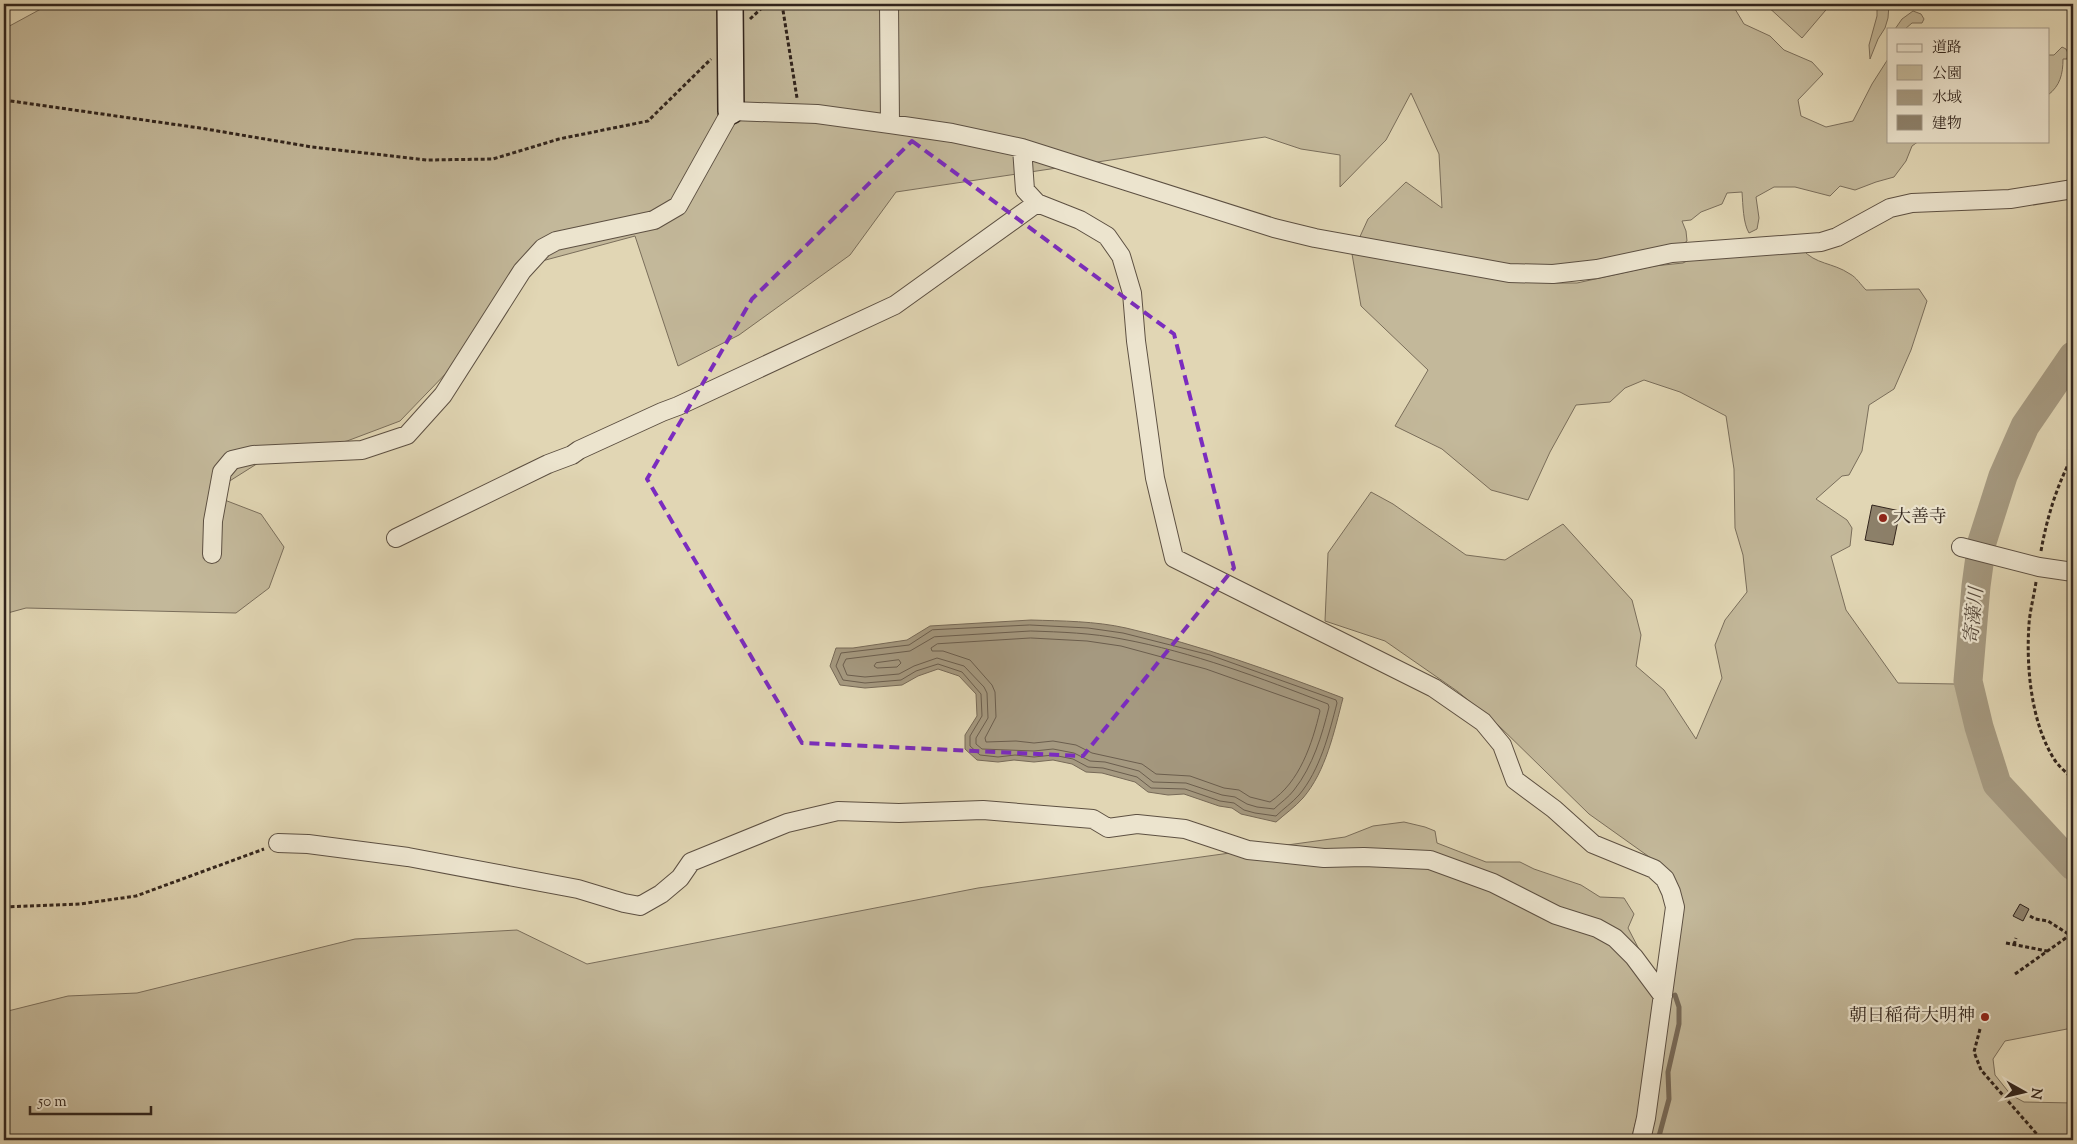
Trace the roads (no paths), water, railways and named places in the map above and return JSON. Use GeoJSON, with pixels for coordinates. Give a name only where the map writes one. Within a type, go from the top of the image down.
{"type":"FeatureCollection","features":[{"type":"Feature","properties":{"kind":"street"},"geometry":{"type":"LineString","coordinates":[[212,554],[213,521],[222,472],[232,460],[253,455],[362,450],[407,435],[443,395],[522,271],[543,248],[556,241],[654,220],[678,206],[731,111],[730,4]]}},
{"type":"Feature","properties":{"kind":"street"},"geometry":{"type":"LineString","coordinates":[[889,4],[890,124]]}},
{"type":"Feature","properties":{"kind":"street"},"geometry":{"type":"LineString","coordinates":[[731,111],[800,114],[952,133],[1022,148],[1274,228],[1315,238],[1509,273],[1571,272],[1597,269],[1672,253],[1821,242],[1837,237],[1890,208],[1912,203],[2010,199],[2073,189]]}},
{"type":"Feature","properties":{"kind":"street"},"geometry":{"type":"LineString","coordinates":[[1022,148],[1024,190],[1037,203],[1080,220],[1107,236],[1121,256],[1132,293],[1136,341],[1155,478],[1174,558],[1434,688],[1483,722],[1502,745],[1514,780],[1554,809],[1593,844],[1654,869],[1668,886],[1674,907],[1646,1118],[1641,1140]]}},
{"type":"Feature","properties":{"kind":"street"},"geometry":{"type":"LineString","coordinates":[[396,538],[548,464],[572,456],[579,450],[895,305],[1037,203]]}},
{"type":"Feature","properties":{"kind":"street"},"geometry":{"type":"LineString","coordinates":[[1961,547],[2039,567],[2073,572]]}},
{"type":"Feature","properties":{"kind":"street"},"geometry":{"type":"LineString","coordinates":[[278,843],[308,844],[408,857],[578,889],[640,906],[661,894],[680,878],[691,862],[787,823],[838,811],[983,810],[1093,820],[1108,828],[1137,824],[1186,829],[1248,850],[1324,858],[1364,857],[1430,860],[1493,883],[1556,914],[1597,928],[1615,938],[1634,957],[1663,996]]}},
{"type":"Feature","properties":{"kind":"water"},"geometry":{"type":"Polygon","coordinates":[[[1031,620],[1102,624],[1154,635],[1236,659],[1343,698],[1328,751],[1318,776],[1303,798],[1276,822],[1241,814],[1232,808],[1219,806],[1184,794],[1168,795],[1148,792],[1135,782],[1102,773],[1086,772],[1072,764],[1053,760],[998,762],[977,760],[965,749],[965,735],[977,716],[976,694],[959,676],[938,669],[918,676],[902,685],[865,688],[840,685],[830,666],[836,648],[853,648],[907,640],[930,626],[1031,620]]]}},
{"type":"Feature","properties":{"kind":"waterway","name":"寄藻川"},"geometry":{"type":"LineString","coordinates":[[2073,356],[2025,426],[2003,476],[1982,542],[1976,586],[1968,681],[1979,727],[1997,784],[2073,866]]}},
{"type":"Feature","properties":{"kind":"waterway"},"geometry":{"type":"LineString","coordinates":[[1658,1140],[1669,1099],[1668,1072],[1679,1024],[1679,1007],[1675,995]]}},
{"type":"Feature","properties":{"kind":"place","name":"大善寺"},"geometry":{"type":"Point","coordinates":[1883,518]}},
{"type":"Feature","properties":{"kind":"place","name":"朝日稲荷大明神"},"geometry":{"type":"Point","coordinates":[1985,1017]}}]}
